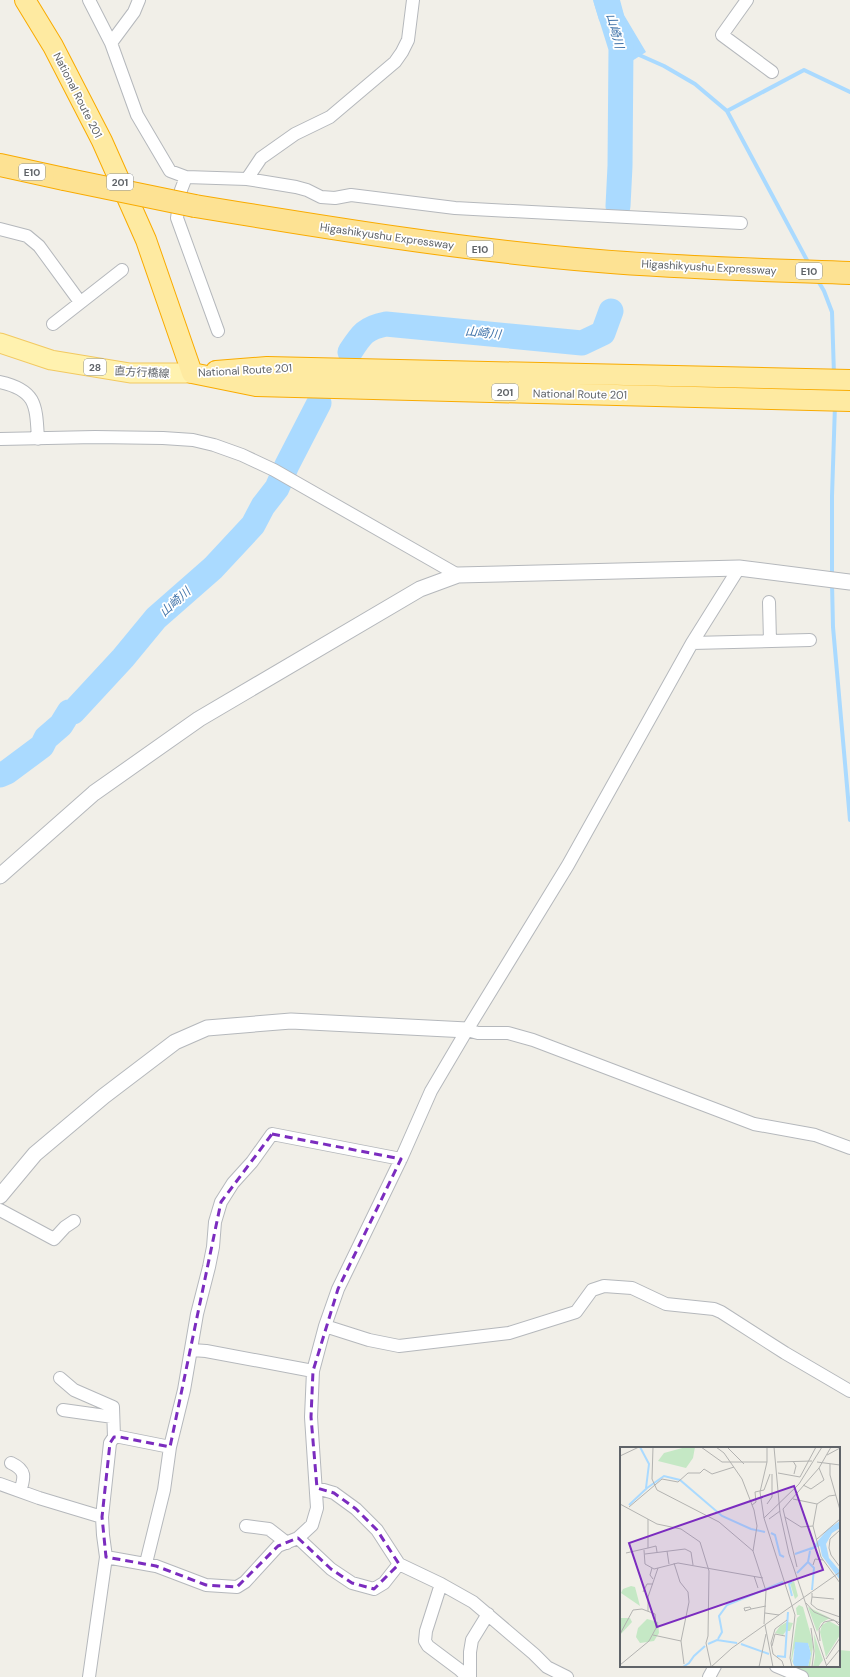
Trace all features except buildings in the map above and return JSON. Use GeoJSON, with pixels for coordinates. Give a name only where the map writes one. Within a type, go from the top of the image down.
{"type":"FeatureCollection","features":[{"type":"Feature","properties":{"kind":"highway","name":"National Route 201"},"geometry":{"type":"LineString","coordinates":[[26,0],[53,46],[102,141],[146,240],[192,373]]}},
{"type":"Feature","properties":{"kind":"highway","name":"Higashikyushu Expressway"},"geometry":{"type":"LineString","coordinates":[[0,165],[195,206],[353,232],[481,250],[599,261],[703,268],[850,273]]}},
{"type":"Feature","properties":{"kind":"highway"},"geometry":{"type":"LineString","coordinates":[[768,270],[850,266]]}},
{"type":"Feature","properties":{"kind":"highway","name":"National Route 201"},"geometry":{"type":"LineString","coordinates":[[192,373],[267,367],[849,380]]}},
{"type":"Feature","properties":{"kind":"highway","name":"National Route 201"},"geometry":{"type":"LineString","coordinates":[[192,373],[256,386],[849,401]]}},
{"type":"Feature","properties":{"kind":"main road","name":"直方行橋線"},"geometry":{"type":"LineString","coordinates":[[0,344],[51,360],[123,372],[192,373]]}},
{"type":"Feature","properties":{"kind":"street"},"geometry":{"type":"LineString","coordinates":[[89,0],[111,44],[137,115],[170,171],[186,177],[247,179],[302,188],[320,197],[335,198],[351,195],[455,208],[741,223]]}},
{"type":"Feature","properties":{"kind":"street"},"geometry":{"type":"LineString","coordinates":[[111,44],[134,12],[139,0]]}},
{"type":"Feature","properties":{"kind":"street"},"geometry":{"type":"LineString","coordinates":[[247,179],[261,158],[295,134],[330,117],[395,62],[408,40],[413,0]]}},
{"type":"Feature","properties":{"kind":"street"},"geometry":{"type":"LineString","coordinates":[[747,0],[722,35],[772,72]]}},
{"type":"Feature","properties":{"kind":"street"},"geometry":{"type":"LineString","coordinates":[[186,177],[181,190],[177,218],[218,331]]}},
{"type":"Feature","properties":{"kind":"street"},"geometry":{"type":"LineString","coordinates":[[0,229],[27,236],[40,246],[80,302]]}},
{"type":"Feature","properties":{"kind":"street"},"geometry":{"type":"LineString","coordinates":[[53,324],[122,270]]}},
{"type":"Feature","properties":{"kind":"street"},"geometry":{"type":"LineString","coordinates":[[0,382],[13,384],[26,392],[32,400],[36,412],[38,438]]}},
{"type":"Feature","properties":{"kind":"street"},"geometry":{"type":"LineString","coordinates":[[0,439],[95,437],[163,438],[193,440],[214,445],[242,455],[274,470],[458,575]]}},
{"type":"Feature","properties":{"kind":"street"},"geometry":{"type":"LineString","coordinates":[[106,1557],[146,1563],[206,1584],[237,1587],[245,1582],[278,1546],[292,1540],[312,1525],[318,1508],[311,1417],[313,1370],[325,1326],[338,1289],[432,1091],[467,1030],[568,864],[692,644],[739,568]]}},
{"type":"Feature","properties":{"kind":"street"},"geometry":{"type":"LineString","coordinates":[[0,876],[94,792],[199,719],[420,589],[458,575],[739,568],[850,582]]}},
{"type":"Feature","properties":{"kind":"street"},"geometry":{"type":"LineString","coordinates":[[769,602],[770,641]]}},
{"type":"Feature","properties":{"kind":"street"},"geometry":{"type":"LineString","coordinates":[[692,644],[810,640]]}},
{"type":"Feature","properties":{"kind":"street"},"geometry":{"type":"LineString","coordinates":[[0,1196],[35,1154],[104,1096],[175,1042],[207,1028],[291,1021],[508,1033],[533,1040],[754,1124],[815,1135],[850,1148]]}},
{"type":"Feature","properties":{"kind":"street"},"geometry":{"type":"LineString","coordinates":[[146,1563],[164,1490],[170,1447],[192,1350],[192,1335],[214,1247],[215,1222],[221,1202],[233,1183],[252,1162],[272,1134],[401,1159]]}},
{"type":"Feature","properties":{"kind":"street"},"geometry":{"type":"LineString","coordinates":[[0,1210],[54,1239],[74,1220]]}},
{"type":"Feature","properties":{"kind":"street"},"geometry":{"type":"LineString","coordinates":[[325,1326],[370,1340],[400,1346],[501,1334],[509,1333],[576,1312],[592,1290],[604,1286],[632,1288],[666,1304],[714,1309],[721,1312],[785,1353],[850,1390]]}},
{"type":"Feature","properties":{"kind":"street"},"geometry":{"type":"LineString","coordinates":[[192,1350],[206,1351],[313,1370]]}},
{"type":"Feature","properties":{"kind":"street"},"geometry":{"type":"LineString","coordinates":[[60,1378],[74,1390],[113,1407],[114,1437],[110,1443],[102,1516],[106,1557],[89,1677]]}},
{"type":"Feature","properties":{"kind":"street"},"geometry":{"type":"LineString","coordinates":[[63,1410],[113,1417]]}},
{"type":"Feature","properties":{"kind":"street"},"geometry":{"type":"LineString","coordinates":[[114,1437],[120,1436],[170,1447]]}},
{"type":"Feature","properties":{"kind":"street"},"geometry":{"type":"LineString","coordinates":[[11,1463],[17,1466],[23,1474],[24,1479],[20,1492]]}},
{"type":"Feature","properties":{"kind":"street"},"geometry":{"type":"LineString","coordinates":[[0,1484],[20,1492],[102,1516]]}},
{"type":"Feature","properties":{"kind":"street"},"geometry":{"type":"LineString","coordinates":[[317,1488],[334,1494],[356,1509],[377,1530],[398,1564],[441,1584],[473,1602],[547,1667],[567,1677]]}},
{"type":"Feature","properties":{"kind":"street"},"geometry":{"type":"LineString","coordinates":[[246,1526],[269,1529],[292,1540],[352,1583],[374,1589],[384,1583],[398,1564]]}},
{"type":"Feature","properties":{"kind":"street"},"geometry":{"type":"LineString","coordinates":[[441,1584],[425,1641],[428,1646],[468,1677]]}},
{"type":"Feature","properties":{"kind":"street"},"geometry":{"type":"LineString","coordinates":[[468,1677],[472,1640],[488,1614]]}},
{"type":"Feature","properties":{"kind":"street"},"geometry":{"type":"LineString","coordinates":[[709,1677],[714,1667]]}},
{"type":"Feature","properties":{"kind":"street"},"geometry":{"type":"LineString","coordinates":[[778,1667],[802,1677]]}},
{"type":"Feature","properties":{"kind":"highlighted area"},"geometry":{"type":"Polygon","coordinates":[[[272,1134],[401,1159],[338,1289],[313,1371],[311,1417],[317,1488],[334,1493],[356,1509],[377,1530],[399,1564],[374,1589],[352,1583],[331,1569],[298,1538],[278,1546],[237,1587],[206,1585],[156,1566],[106,1557],[102,1517],[110,1443],[114,1437],[120,1437],[170,1447],[221,1202],[272,1134]]]}},
{"type":"Feature","properties":{"kind":"green space"},"geometry":{"type":"Polygon","coordinates":[[[840,1650],[850,1651],[850,1677],[783,1677],[796,1667],[840,1667],[840,1650]]]}},
{"type":"Feature","properties":{"kind":"water"},"geometry":{"type":"Polygon","coordinates":[[[593,0],[620,0],[624,15],[646,52],[632,61],[616,50],[599,20],[593,0]]]}},
{"type":"Feature","properties":{"kind":"waterway","name":"山崎川"},"geometry":{"type":"LineString","coordinates":[[606,0],[621,48],[620,166],[618,206]]}},
{"type":"Feature","properties":{"kind":"waterway"},"geometry":{"type":"LineString","coordinates":[[637,54],[664,66],[695,84],[727,111],[809,264]]}},
{"type":"Feature","properties":{"kind":"waterway"},"geometry":{"type":"LineString","coordinates":[[727,111],[804,70],[850,92]]}},
{"type":"Feature","properties":{"kind":"waterway"},"geometry":{"type":"LineString","coordinates":[[817,279],[824,291],[832,312],[834,375]]}},
{"type":"Feature","properties":{"kind":"waterway","name":"山崎川"},"geometry":{"type":"LineString","coordinates":[[350,352],[364,333],[368,330],[386,324],[582,343],[603,333],[611,311]]}},
{"type":"Feature","properties":{"kind":"waterway","name":"山崎川"},"geometry":{"type":"LineString","coordinates":[[0,775],[7,772],[42,746],[46,738],[61,725],[69,712],[73,712],[123,658],[156,618],[213,568],[253,525],[263,506],[277,488],[287,465],[319,403]]}},
{"type":"Feature","properties":{"kind":"waterway"},"geometry":{"type":"LineString","coordinates":[[832,577],[832,496],[835,405]]}},
{"type":"Feature","properties":{"kind":"waterway"},"geometry":{"type":"LineString","coordinates":[[832,583],[833,627],[850,820]]}}]}
